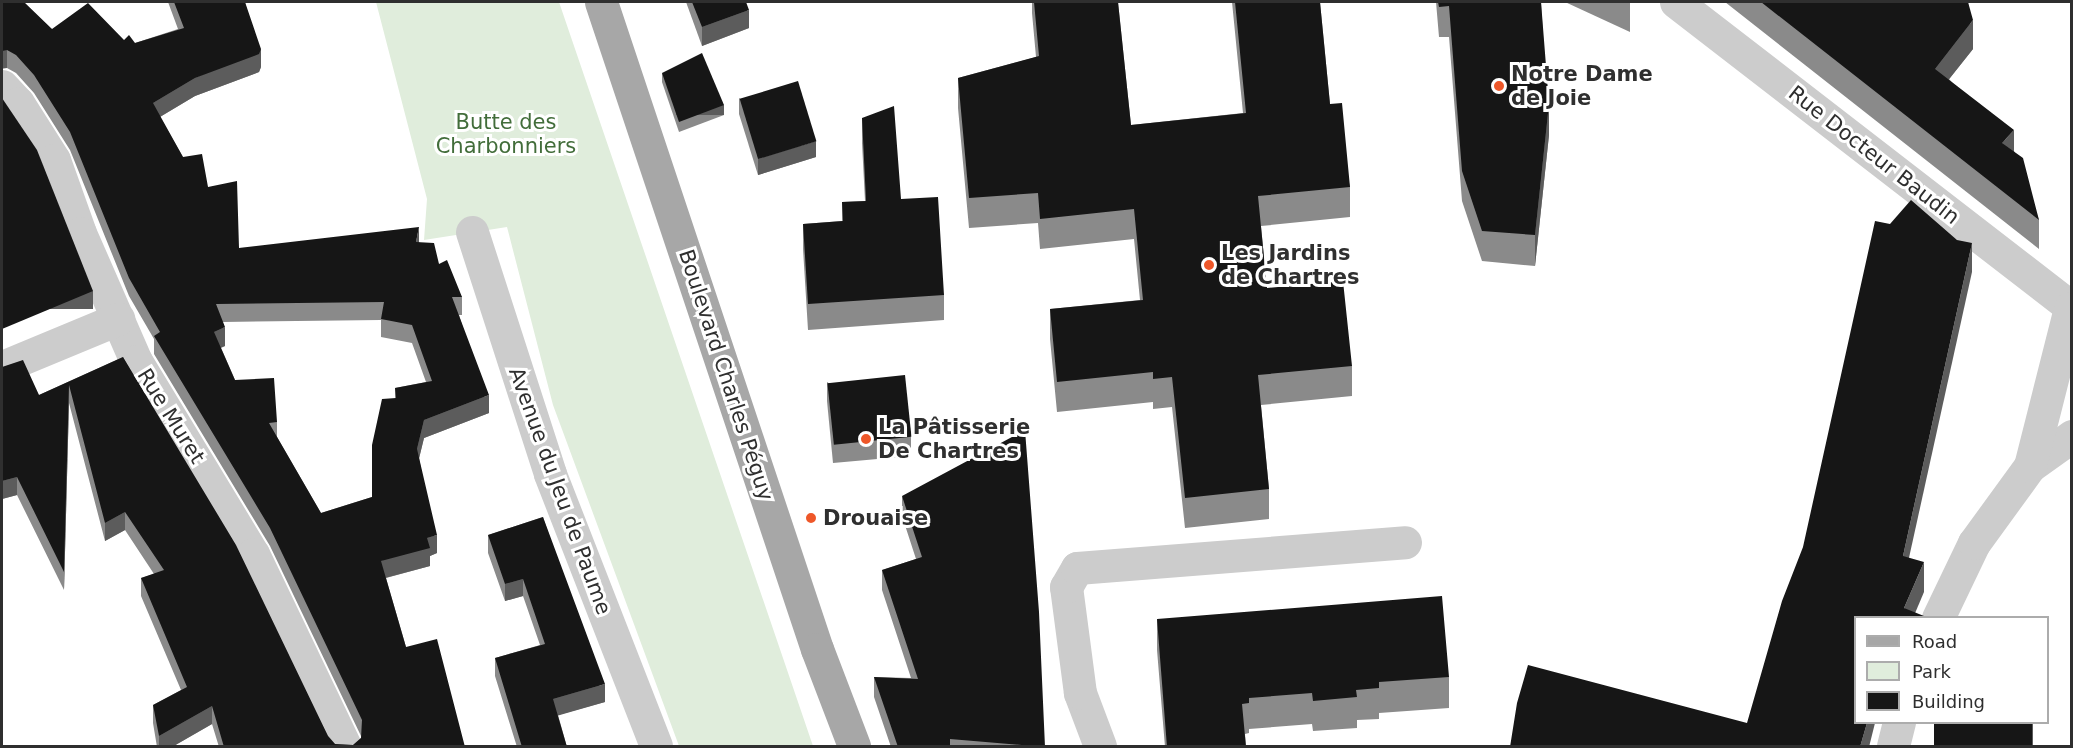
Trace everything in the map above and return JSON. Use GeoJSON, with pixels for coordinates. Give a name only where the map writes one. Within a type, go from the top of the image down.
{"type":"FeatureCollection","features":[{"type":"Feature","properties":{"kind":"main road","name":"Boulevard Charles Péguy"},"geometry":{"type":"LineString","coordinates":[[601,2],[817,649],[854,747]]}},
{"type":"Feature","properties":{"kind":"street","name":"Rue Docteur Baudin"},"geometry":{"type":"LineString","coordinates":[[1676,2],[2071,308]]}},
{"type":"Feature","properties":{"kind":"street","name":"Rue Muret"},"geometry":{"type":"LineString","coordinates":[[2,86],[18,103],[54,160],[136,361],[253,554],[345,747]]}},
{"type":"Feature","properties":{"kind":"street","name":"Avenue du Jeu de Paume"},"geometry":{"type":"LineString","coordinates":[[472,232],[550,474],[656,747]]}},
{"type":"Feature","properties":{"kind":"street"},"geometry":{"type":"LineString","coordinates":[[2030,466],[2071,308]]}},
{"type":"Feature","properties":{"kind":"street"},"geometry":{"type":"LineString","coordinates":[[2,367],[118,320]]}},
{"type":"Feature","properties":{"kind":"street"},"geometry":{"type":"LineString","coordinates":[[1939,616],[1974,543],[2030,466],[2072,436]]}},
{"type":"Feature","properties":{"kind":"street"},"geometry":{"type":"LineString","coordinates":[[1100,747],[1080,693],[1066,586],[1077,568],[1405,542]]}},
{"type":"Feature","properties":{"kind":"street"},"geometry":{"type":"LineString","coordinates":[[1893,747],[1899,724]]}},
{"type":"Feature","properties":{"kind":"green space","name":"Butte des Charbonniers"},"geometry":{"type":"Polygon","coordinates":[[[376,2],[559,2],[813,746],[679,746],[553,405],[507,227],[424,240],[427,199],[376,2]]]}},
{"type":"Feature","properties":{"kind":"building"},"geometry":{"type":"Polygon","coordinates":[[[2,2],[24,2],[52,29],[88,3],[124,40],[129,35],[135,43],[184,28],[174,2],[245,2],[261,49],[259,54],[195,78],[153,103],[183,157],[202,154],[208,187],[237,181],[239,248],[419,227],[416,242],[434,243],[439,264],[447,260],[462,297],[452,297],[489,395],[424,420],[417,449],[437,535],[427,538],[430,548],[381,561],[406,647],[437,639],[465,747],[224,747],[212,706],[159,736],[153,705],[187,687],[141,578],[164,570],[125,512],[105,523],[69,385],[64,572],[17,477],[2,481],[2,367],[23,360],[39,395],[123,357],[236,545],[328,736],[335,744],[353,745],[361,738],[362,720],[270,528],[154,336],[160,332],[129,278],[70,132],[34,75],[16,55],[7,50],[2,51],[2,2]],[[384,302],[216,304],[225,327],[214,332],[235,380],[274,378],[277,422],[269,423],[321,513],[372,497],[372,445],[382,399],[396,398],[395,388],[432,381],[412,325],[381,319],[384,302]]]}},
{"type":"Feature","properties":{"kind":"building"},"geometry":{"type":"Polygon","coordinates":[[[692,2],[746,2],[749,10],[702,27],[692,2]]]}},
{"type":"Feature","properties":{"kind":"building","name":"Les Jardins de Chartres"},"geometry":{"type":"Polygon","coordinates":[[[1034,2],[1118,2],[1131,125],[1246,113],[1235,2],[1320,2],[1330,104],[1342,103],[1350,187],[1258,196],[1267,288],[1343,281],[1352,366],[1258,375],[1269,489],[1185,498],[1172,377],[1153,379],[1153,372],[1057,382],[1050,309],[1143,300],[1134,209],[1040,219],[1038,193],[969,198],[958,78],[1039,56],[1034,2]]]}},
{"type":"Feature","properties":{"kind":"building","name":"Notre Dame de Joie"},"geometry":{"type":"Polygon","coordinates":[[[1438,2],[1541,2],[1549,104],[1535,235],[1482,231],[1462,171],[1449,6],[1439,7],[1438,2]]]}},
{"type":"Feature","properties":{"kind":"building"},"geometry":{"type":"Polygon","coordinates":[[[1761,2],[1968,2],[1973,20],[1935,69],[2014,130],[2002,143],[2023,158],[2039,220],[1761,2]]]}},
{"type":"Feature","properties":{"kind":"building"},"geometry":{"type":"Polygon","coordinates":[[[702,53],[724,105],[679,122],[662,73],[702,53]]]}},
{"type":"Feature","properties":{"kind":"building"},"geometry":{"type":"Polygon","coordinates":[[[798,81],[816,141],[758,159],[740,99],[798,81]]]}},
{"type":"Feature","properties":{"kind":"building"},"geometry":{"type":"Polygon","coordinates":[[[2,98],[37,150],[93,291],[2,329],[2,98]]]}},
{"type":"Feature","properties":{"kind":"building"},"geometry":{"type":"Polygon","coordinates":[[[894,106],[901,199],[938,197],[944,295],[808,304],[803,224],[843,221],[842,202],[866,201],[862,118],[894,106]]]}},
{"type":"Feature","properties":{"kind":"building"},"geometry":{"type":"Polygon","coordinates":[[[1911,200],[1957,240],[1972,243],[1903,556],[1924,562],[1904,608],[1924,616],[1854,616],[1854,724],[1867,724],[1860,747],[1510,747],[1517,703],[1528,665],[1747,723],[1782,601],[1803,547],[1875,221],[1890,224],[1911,200]]]}},
{"type":"Feature","properties":{"kind":"building"},"geometry":{"type":"Polygon","coordinates":[[[905,375],[911,437],[834,445],[827,383],[905,375]]]}},
{"type":"Feature","properties":{"kind":"building"},"geometry":{"type":"Polygon","coordinates":[[[1025,430],[1039,612],[1045,747],[950,739],[950,747],[898,747],[874,677],[918,679],[882,570],[922,557],[902,496],[1025,430]]]}},
{"type":"Feature","properties":{"kind":"building"},"geometry":{"type":"Polygon","coordinates":[[[543,517],[605,684],[553,699],[567,747],[522,747],[495,658],[545,644],[523,579],[505,584],[488,535],[543,517]]]}},
{"type":"Feature","properties":{"kind":"building"},"geometry":{"type":"Polygon","coordinates":[[[1442,596],[1449,677],[1379,682],[1379,688],[1356,690],[1357,697],[1313,701],[1312,693],[1249,698],[1249,703],[1242,704],[1246,747],[1167,747],[1157,619],[1442,596]]]}},
{"type":"Feature","properties":{"kind":"building"},"geometry":{"type":"Polygon","coordinates":[[[1934,724],[2032,724],[2032,746],[1934,746],[1934,724]]]}},
{"type":"Feature","properties":{"kind":"place","name":"Notre Dame de Joie"},"geometry":{"type":"Point","coordinates":[1499,86]}},
{"type":"Feature","properties":{"kind":"place","name":"Les Jardins de Chartres"},"geometry":{"type":"Point","coordinates":[1209,265]}},
{"type":"Feature","properties":{"kind":"place","name":"La Pâtisserie De Chartres"},"geometry":{"type":"Point","coordinates":[866,439]}},
{"type":"Feature","properties":{"kind":"place","name":"Drouaise"},"geometry":{"type":"Point","coordinates":[811,518]}}]}
